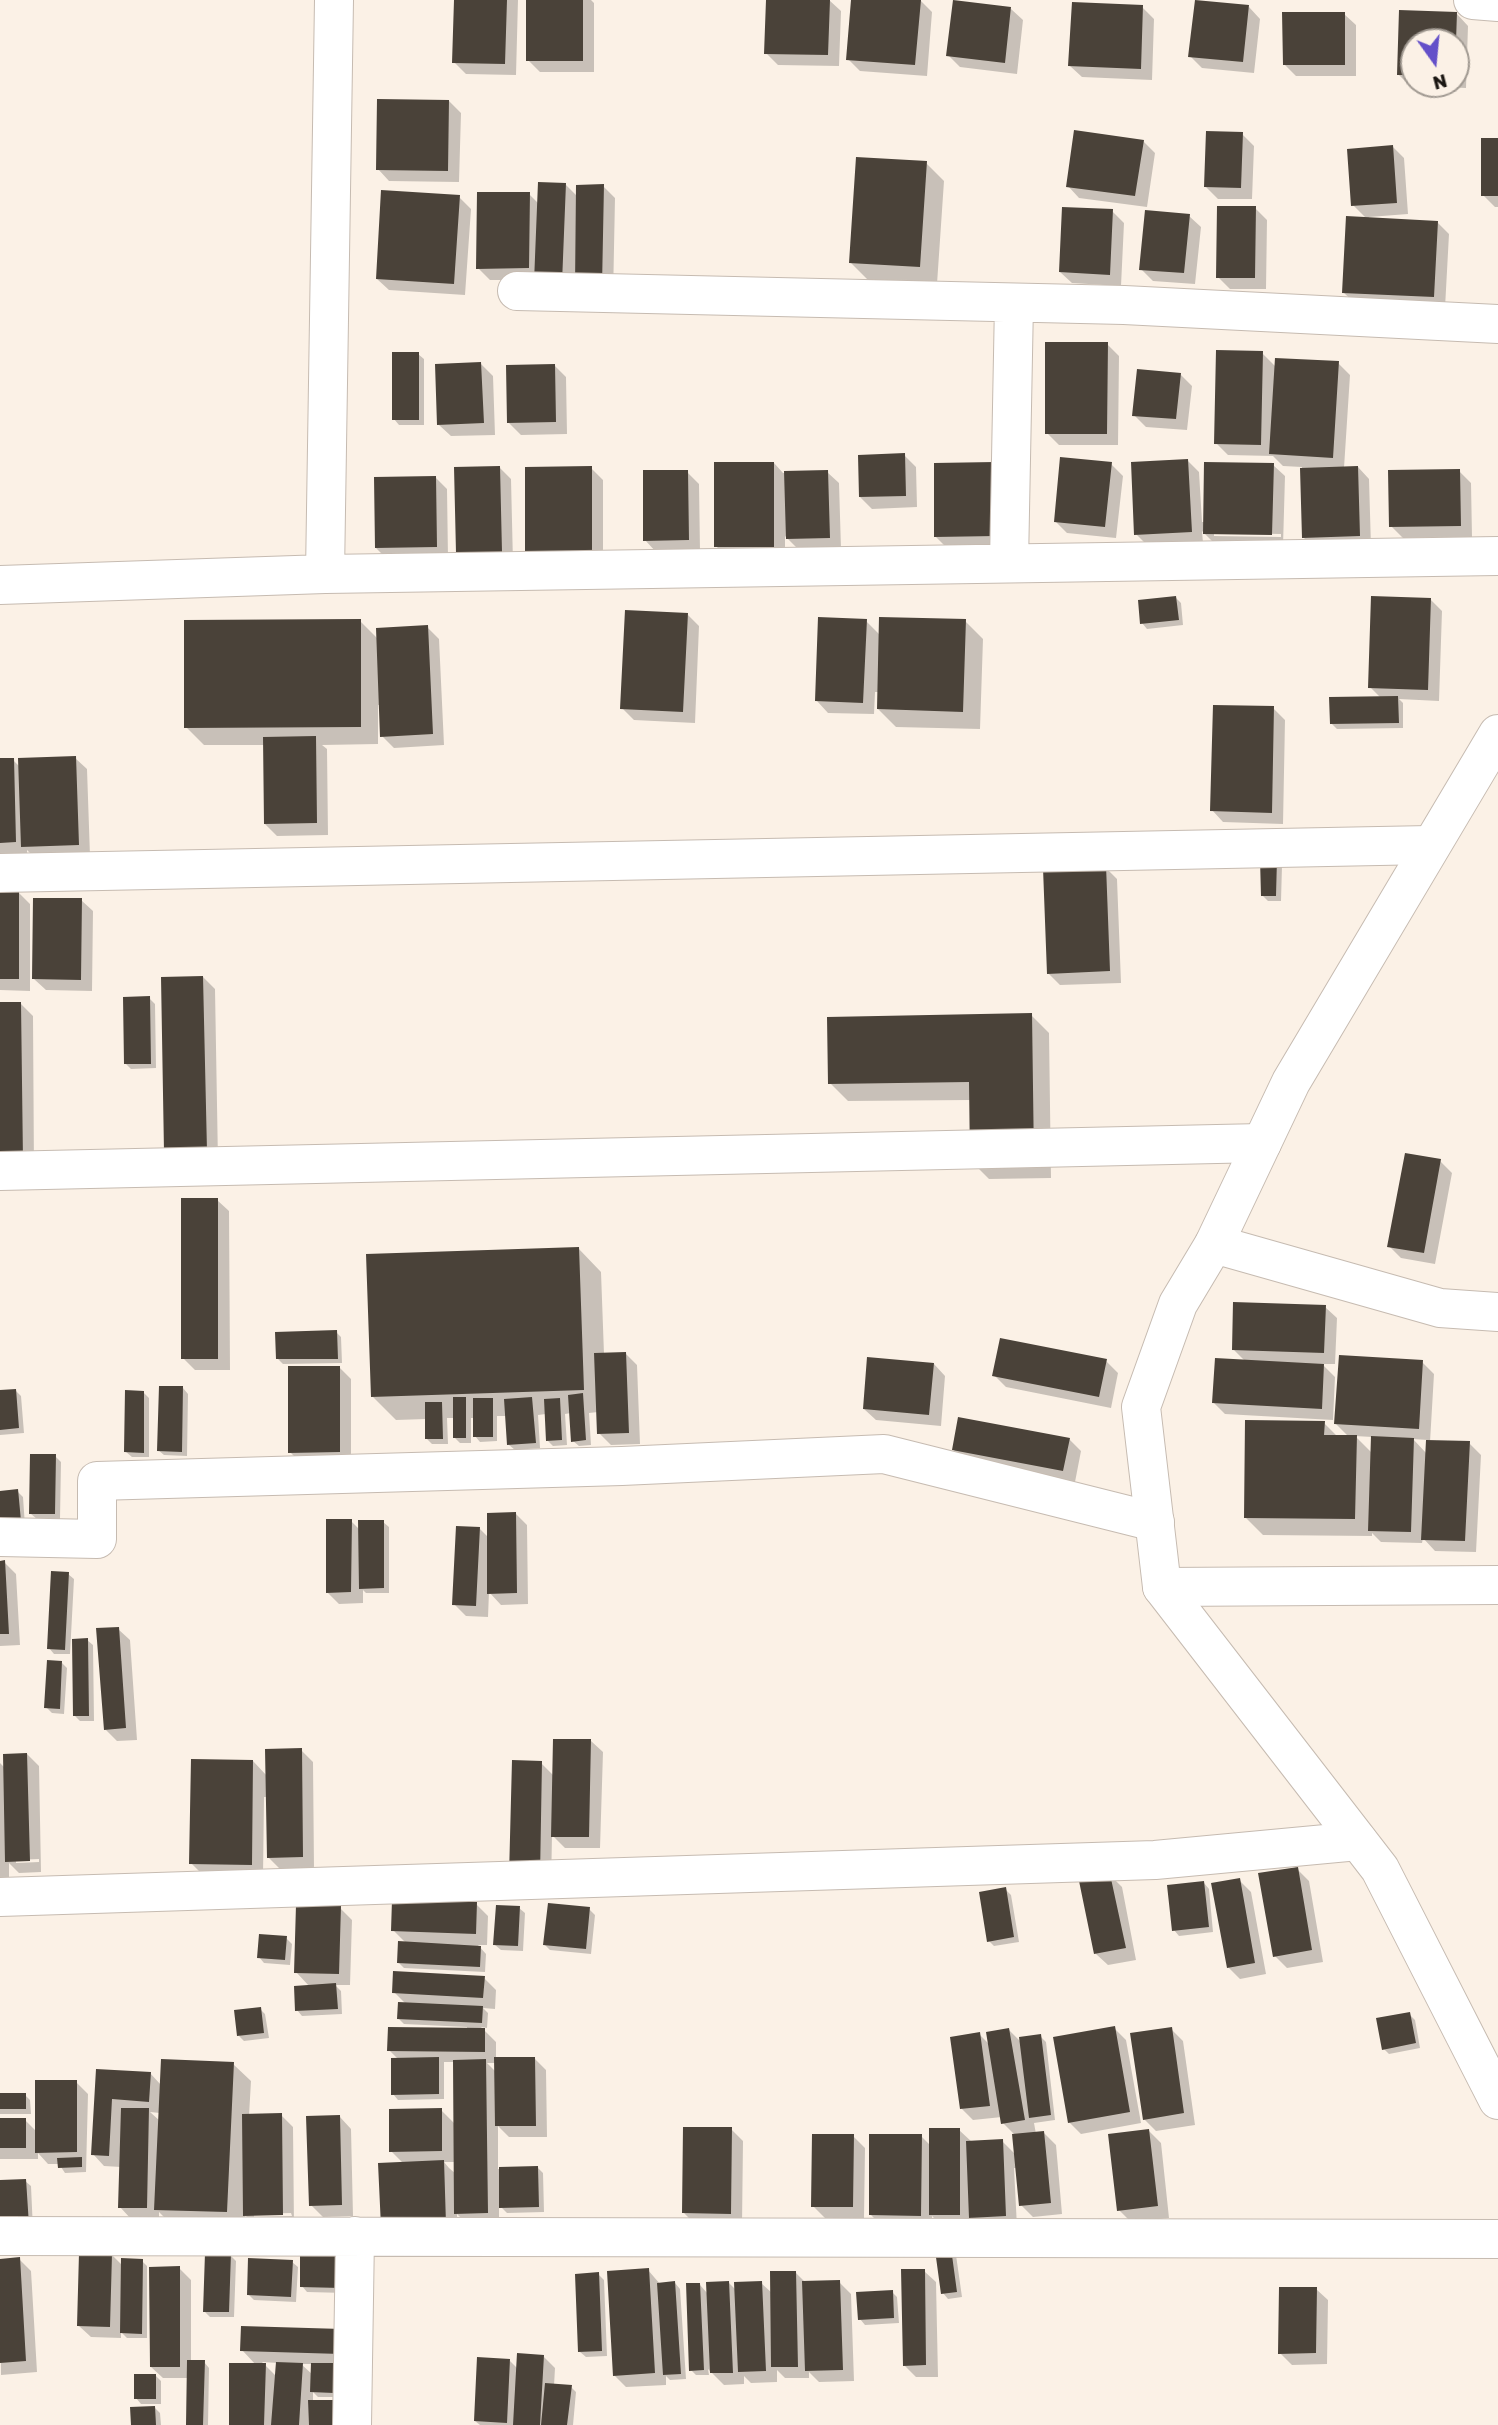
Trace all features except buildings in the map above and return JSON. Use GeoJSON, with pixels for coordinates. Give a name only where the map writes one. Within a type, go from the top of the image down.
{"type":"FeatureCollection","features":[{"type":"Feature","properties":{"kind":"street"},"geometry":{"type":"LineString","coordinates":[[325,574],[334,0]]}},
{"type":"Feature","properties":{"kind":"street"},"geometry":{"type":"LineString","coordinates":[[1473,0],[1498,2]]}},
{"type":"Feature","properties":{"kind":"street"},"geometry":{"type":"LineString","coordinates":[[517,292],[1124,305],[1498,324]]}},
{"type":"Feature","properties":{"kind":"street"},"geometry":{"type":"LineString","coordinates":[[1009,564],[1014,303]]}},
{"type":"Feature","properties":{"kind":"street"},"geometry":{"type":"LineString","coordinates":[[0,585],[325,574],[1498,556]]}},
{"type":"Feature","properties":{"kind":"street"},"geometry":{"type":"LineString","coordinates":[[1498,734],[1291,1082],[1214,1244],[1178,1304],[1141,1406],[1162,1587],[1380,1869],[1498,2100]]}},
{"type":"Feature","properties":{"kind":"street"},"geometry":{"type":"LineString","coordinates":[[0,873],[1430,845]]}},
{"type":"Feature","properties":{"kind":"street"},"geometry":{"type":"LineString","coordinates":[[0,1171],[1262,1143]]}},
{"type":"Feature","properties":{"kind":"street"},"geometry":{"type":"LineString","coordinates":[[1214,1244],[1440,1308],[1498,1312]]}},
{"type":"Feature","properties":{"kind":"street"},"geometry":{"type":"LineString","coordinates":[[0,1537],[97,1539],[97,1481],[608,1466],[884,1454],[1155,1522]]}},
{"type":"Feature","properties":{"kind":"street"},"geometry":{"type":"LineString","coordinates":[[1162,1587],[1498,1585]]}},
{"type":"Feature","properties":{"kind":"street"},"geometry":{"type":"LineString","coordinates":[[0,1896],[1155,1860],[1358,1841]]}},
{"type":"Feature","properties":{"kind":"street"},"geometry":{"type":"LineString","coordinates":[[0,2236],[1498,2239]]}},
{"type":"Feature","properties":{"kind":"street"},"geometry":{"type":"LineString","coordinates":[[352,2425],[355,2236]]}}]}
